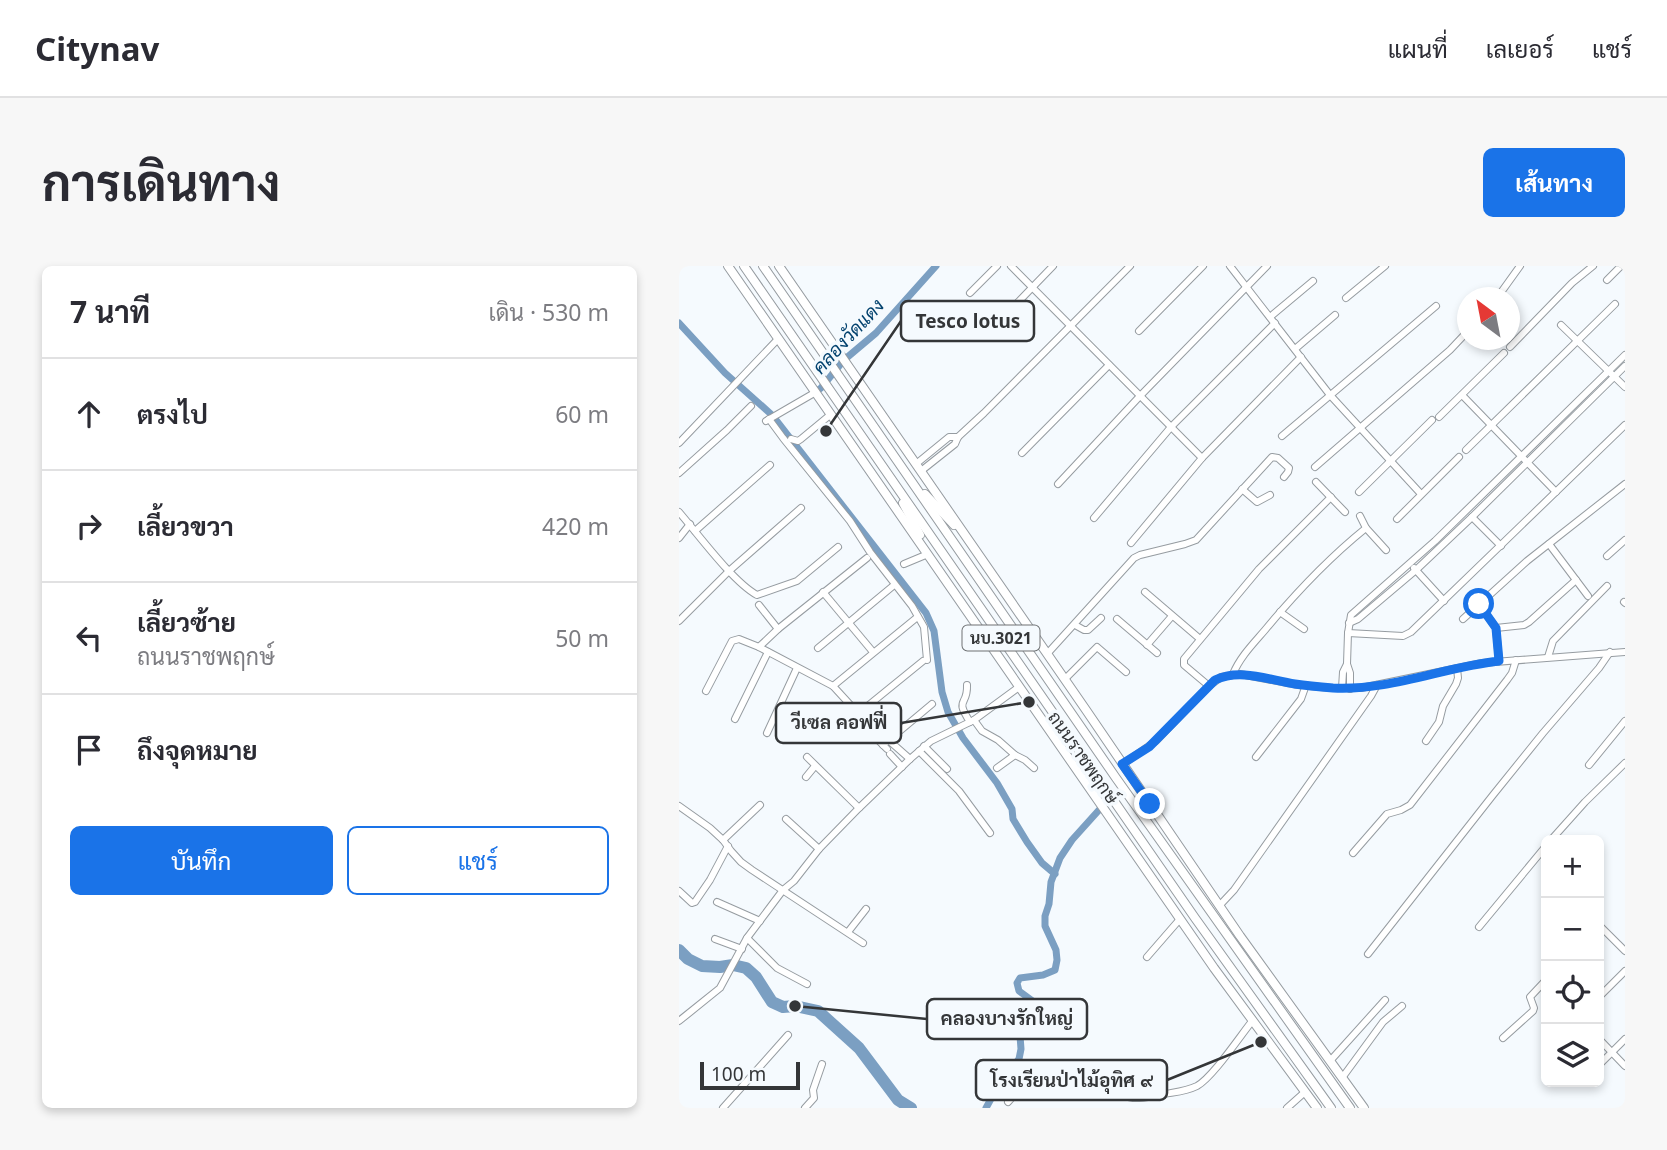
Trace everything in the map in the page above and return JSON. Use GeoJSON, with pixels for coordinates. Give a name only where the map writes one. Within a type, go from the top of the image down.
{"type":"FeatureCollection","features":[{"type":"Feature","properties":{"kind":"main road","name":"ถนนราชพฤกษ์"},"geometry":{"type":"LineString","coordinates":[[728,266],[1220,975]]}},
{"type":"Feature","properties":{"kind":"main road","name":"ถนนราชพฤกษ์"},"geometry":{"type":"LineString","coordinates":[[744,266],[1195,918],[1331,1108]]}},
{"type":"Feature","properties":{"kind":"main road","name":"ถนนราชพฤกษ์"},"geometry":{"type":"LineString","coordinates":[[763,266],[1124,789],[1350,1108]]}},
{"type":"Feature","properties":{"kind":"main road","name":"ถนนราชพฤกษ์"},"geometry":{"type":"LineString","coordinates":[[779,266],[1240,936]]}},
{"type":"Feature","properties":{"kind":"main road"},"geometry":{"type":"LineString","coordinates":[[917,488],[962,531]]}},
{"type":"Feature","properties":{"kind":"main road"},"geometry":{"type":"LineString","coordinates":[[901,493],[909,517],[934,562]]}},
{"type":"Feature","properties":{"kind":"main road"},"geometry":{"type":"LineString","coordinates":[[1240,936],[1256,974]]}},
{"type":"Feature","properties":{"kind":"main road"},"geometry":{"type":"LineString","coordinates":[[1240,936],[1364,1108]]}},
{"type":"Feature","properties":{"kind":"main road"},"geometry":{"type":"LineString","coordinates":[[1220,975],[1261,1009]]}},
{"type":"Feature","properties":{"kind":"main road"},"geometry":{"type":"LineString","coordinates":[[1220,975],[1317,1108]]}},
{"type":"Feature","properties":{"kind":"street"},"geometry":{"type":"LineString","coordinates":[[970,293],[997,266]]}},
{"type":"Feature","properties":{"kind":"street"},"geometry":{"type":"LineString","coordinates":[[1011,266],[1202,458]]}},
{"type":"Feature","properties":{"kind":"street"},"geometry":{"type":"LineString","coordinates":[[994,327],[1053,266]]}},
{"type":"Feature","properties":{"kind":"street"},"geometry":{"type":"LineString","coordinates":[[919,468],[949,437],[958,437],[984,413],[1130,266]]}},
{"type":"Feature","properties":{"kind":"street"},"geometry":{"type":"LineString","coordinates":[[1139,331],[1203,266]]}},
{"type":"Feature","properties":{"kind":"street"},"geometry":{"type":"LineString","coordinates":[[1230,266],[1330,395],[1421,494]]}},
{"type":"Feature","properties":{"kind":"street"},"geometry":{"type":"LineString","coordinates":[[1058,484],[1267,266]]}},
{"type":"Feature","properties":{"kind":"street"},"geometry":{"type":"LineString","coordinates":[[1346,298],[1385,266]]}},
{"type":"Feature","properties":{"kind":"street"},"geometry":{"type":"LineString","coordinates":[[1505,287],[1520,266]]}},
{"type":"Feature","properties":{"kind":"street"},"geometry":{"type":"LineString","coordinates":[[1520,337],[1572,283],[1593,266]]}},
{"type":"Feature","properties":{"kind":"street"},"geometry":{"type":"LineString","coordinates":[[1607,280],[1621,266]]}},
{"type":"Feature","properties":{"kind":"street"},"geometry":{"type":"LineString","coordinates":[[1094,518],[1171,427],[1272,320],[1313,281]]}},
{"type":"Feature","properties":{"kind":"street"},"geometry":{"type":"LineString","coordinates":[[1466,450],[1615,304]]}},
{"type":"Feature","properties":{"kind":"street"},"geometry":{"type":"LineString","coordinates":[[1282,436],[1436,306]]}},
{"type":"Feature","properties":{"kind":"street"},"geometry":{"type":"LineString","coordinates":[[1295,349],[1335,316]]}},
{"type":"Feature","properties":{"kind":"street"},"geometry":{"type":"LineString","coordinates":[[1561,325],[1625,387]]}},
{"type":"Feature","properties":{"kind":"street"},"geometry":{"type":"LineString","coordinates":[[679,443],[778,339]]}},
{"type":"Feature","properties":{"kind":"street"},"geometry":{"type":"LineString","coordinates":[[1315,467],[1457,342]]}},
{"type":"Feature","properties":{"kind":"street"},"geometry":{"type":"LineString","coordinates":[[1359,492],[1504,353]]}},
{"type":"Feature","properties":{"kind":"street"},"geometry":{"type":"LineString","coordinates":[[1349,623],[1358,619],[1416,570],[1472,517],[1527,463],[1611,374],[1625,355]]}},
{"type":"Feature","properties":{"kind":"street"},"geometry":{"type":"LineString","coordinates":[[1131,543],[1202,458],[1301,357]]}},
{"type":"Feature","properties":{"kind":"street"},"geometry":{"type":"LineString","coordinates":[[1022,453],[1109,365]]}},
{"type":"Feature","properties":{"kind":"street"},"geometry":{"type":"LineString","coordinates":[[1350,688],[1347,664],[1351,615],[1410,564],[1611,374],[1625,366]]}},
{"type":"Feature","properties":{"kind":"street"},"geometry":{"type":"LineString","coordinates":[[815,393],[771,418],[795,454],[850,521],[870,552],[912,606],[924,627],[925,660],[859,713]]}},
{"type":"Feature","properties":{"kind":"street"},"geometry":{"type":"LineString","coordinates":[[1462,395],[1556,492]]}},
{"type":"Feature","properties":{"kind":"street"},"geometry":{"type":"LineString","coordinates":[[679,473],[751,406]]}},
{"type":"Feature","properties":{"kind":"street"},"geometry":{"type":"LineString","coordinates":[[792,439],[798,441],[830,415]]}},
{"type":"Feature","properties":{"kind":"street"},"geometry":{"type":"LineString","coordinates":[[1348,634],[1406,635],[1625,425]]}},
{"type":"Feature","properties":{"kind":"street"},"geometry":{"type":"LineString","coordinates":[[1619,431],[1625,437]]}},
{"type":"Feature","properties":{"kind":"street"},"geometry":{"type":"LineString","coordinates":[[1047,654],[1134,558],[1196,540],[1275,457],[1289,468],[1284,477]]}},
{"type":"Feature","properties":{"kind":"street"},"geometry":{"type":"LineString","coordinates":[[1397,519],[1459,457]]}},
{"type":"Feature","properties":{"kind":"street"},"geometry":{"type":"LineString","coordinates":[[695,531],[770,465]]}},
{"type":"Feature","properties":{"kind":"street"},"geometry":{"type":"LineString","coordinates":[[1316,482],[1345,512]]}},
{"type":"Feature","properties":{"kind":"street"},"geometry":{"type":"LineString","coordinates":[[1463,619],[1527,561],[1625,484]]}},
{"type":"Feature","properties":{"kind":"street"},"geometry":{"type":"LineString","coordinates":[[1242,489],[1257,502],[1270,495]]}},
{"type":"Feature","properties":{"kind":"street"},"geometry":{"type":"LineString","coordinates":[[1209,686],[1184,665],[1184,659],[1259,569],[1331,497]]}},
{"type":"Feature","properties":{"kind":"street"},"geometry":{"type":"LineString","coordinates":[[679,621],[729,571],[800,508]]}},
{"type":"Feature","properties":{"kind":"street"},"geometry":{"type":"LineString","coordinates":[[679,512],[729,571],[757,595],[797,581],[838,547]]}},
{"type":"Feature","properties":{"kind":"street"},"geometry":{"type":"LineString","coordinates":[[1360,516],[1366,528],[1386,550]]}},
{"type":"Feature","properties":{"kind":"street"},"geometry":{"type":"LineString","coordinates":[[1472,517],[1501,546]]}},
{"type":"Feature","properties":{"kind":"street"},"geometry":{"type":"LineString","coordinates":[[679,538],[689,524]]}},
{"type":"Feature","properties":{"kind":"street"},"geometry":{"type":"LineString","coordinates":[[1233,674],[1241,658],[1280,612],[1366,528]]}},
{"type":"Feature","properties":{"kind":"street"},"geometry":{"type":"LineString","coordinates":[[1607,556],[1625,540]]}},
{"type":"Feature","properties":{"kind":"street"},"geometry":{"type":"LineString","coordinates":[[1549,544],[1588,596]]}},
{"type":"Feature","properties":{"kind":"street"},"geometry":{"type":"LineString","coordinates":[[904,564],[928,554]]}},
{"type":"Feature","properties":{"kind":"street"},"geometry":{"type":"LineString","coordinates":[[759,648],[778,629],[867,558]]}},
{"type":"Feature","properties":{"kind":"street"},"geometry":{"type":"LineString","coordinates":[[1410,564],[1444,601]]}},
{"type":"Feature","properties":{"kind":"street"},"geometry":{"type":"LineString","coordinates":[[1496,628],[1529,622],[1576,580]]}},
{"type":"Feature","properties":{"kind":"street"},"geometry":{"type":"LineString","coordinates":[[818,648],[893,586]]}},
{"type":"Feature","properties":{"kind":"street"},"geometry":{"type":"LineString","coordinates":[[1548,657],[1553,641],[1607,586]]}},
{"type":"Feature","properties":{"kind":"street"},"geometry":{"type":"LineString","coordinates":[[1145,592],[1200,639]]}},
{"type":"Feature","properties":{"kind":"street"},"geometry":{"type":"LineString","coordinates":[[823,593],[873,652]]}},
{"type":"Feature","properties":{"kind":"street"},"geometry":{"type":"LineString","coordinates":[[1479,604],[1496,628],[1499,661]]}},
{"type":"Feature","properties":{"kind":"street"},"geometry":{"type":"LineString","coordinates":[[759,605],[778,629]]}},
{"type":"Feature","properties":{"kind":"street"},"geometry":{"type":"LineString","coordinates":[[1280,612],[1304,629]]}},
{"type":"Feature","properties":{"kind":"street"},"geometry":{"type":"LineString","coordinates":[[1147,645],[1172,616]]}},
{"type":"Feature","properties":{"kind":"street"},"geometry":{"type":"LineString","coordinates":[[1075,625],[1088,631],[1101,618]]}},
{"type":"Feature","properties":{"kind":"street"},"geometry":{"type":"LineString","coordinates":[[833,686],[915,619]]}},
{"type":"Feature","properties":{"kind":"street"},"geometry":{"type":"LineString","coordinates":[[1117,619],[1157,653]]}},
{"type":"Feature","properties":{"kind":"street"},"geometry":{"type":"LineString","coordinates":[[706,691],[732,641],[739,639],[833,686],[877,734],[879,741],[909,759]]}},
{"type":"Feature","properties":{"kind":"street"},"geometry":{"type":"LineString","coordinates":[[1065,679],[1097,647],[1126,672]]}},
{"type":"Feature","properties":{"kind":"street"},"geometry":{"type":"LineString","coordinates":[[735,719],[768,652]]}},
{"type":"Feature","properties":{"kind":"street"},"geometry":{"type":"LineString","coordinates":[[1368,954],[1610,652]]}},
{"type":"Feature","properties":{"kind":"street"},"geometry":{"type":"LineString","coordinates":[[1122,764],[1156,741],[1209,686],[1221,677],[1233,674],[1306,685],[1350,688],[1499,661],[1625,652]]}},
{"type":"Feature","properties":{"kind":"street"},"geometry":{"type":"LineString","coordinates":[[1353,853],[1387,814],[1410,805],[1507,680],[1516,660]]}},
{"type":"Feature","properties":{"kind":"street"},"geometry":{"type":"LineString","coordinates":[[1342,688],[1343,672],[1347,664]]}},
{"type":"Feature","properties":{"kind":"street"},"geometry":{"type":"LineString","coordinates":[[767,733],[797,668]]}},
{"type":"Feature","properties":{"kind":"street"},"geometry":{"type":"LineString","coordinates":[[1426,741],[1439,722],[1443,706],[1456,684],[1457,668]]}},
{"type":"Feature","properties":{"kind":"street"},"geometry":{"type":"LineString","coordinates":[[967,685],[962,708],[969,723],[999,740],[1034,768]]}},
{"type":"Feature","properties":{"kind":"street"},"geometry":{"type":"LineString","coordinates":[[1256,757],[1301,699],[1306,685]]}},
{"type":"Feature","properties":{"kind":"street"},"geometry":{"type":"LineString","coordinates":[[1220,905],[1234,890],[1377,685]]}},
{"type":"Feature","properties":{"kind":"street"},"geometry":{"type":"LineString","coordinates":[[679,1021],[720,988],[759,921],[819,849],[859,808],[921,748],[946,732],[969,723],[1019,687]]}},
{"type":"Feature","properties":{"kind":"street"},"geometry":{"type":"LineString","coordinates":[[887,747],[932,704]]}},
{"type":"Feature","properties":{"kind":"street"},"geometry":{"type":"LineString","coordinates":[[1589,765],[1625,721]]}},
{"type":"Feature","properties":{"kind":"street"},"geometry":{"type":"LineString","coordinates":[[887,747],[902,767]]}},
{"type":"Feature","properties":{"kind":"street"},"geometry":{"type":"LineString","coordinates":[[921,748],[947,769]]}},
{"type":"Feature","properties":{"kind":"street"},"geometry":{"type":"LineString","coordinates":[[921,748],[959,791],[990,833]]}},
{"type":"Feature","properties":{"kind":"street"},"geometry":{"type":"LineString","coordinates":[[997,768],[1015,755]]}},
{"type":"Feature","properties":{"kind":"street"},"geometry":{"type":"LineString","coordinates":[[807,757],[859,808]]}},
{"type":"Feature","properties":{"kind":"street"},"geometry":{"type":"LineString","coordinates":[[1555,835],[1625,763]]}},
{"type":"Feature","properties":{"kind":"street"},"geometry":{"type":"LineString","coordinates":[[806,777],[815,766]]}},
{"type":"Feature","properties":{"kind":"street"},"geometry":{"type":"LineString","coordinates":[[679,891],[690,902],[695,902],[710,880],[726,843],[760,805]]}},
{"type":"Feature","properties":{"kind":"street"},"geometry":{"type":"LineString","coordinates":[[679,806],[710,828],[747,866],[863,943]]}},
{"type":"Feature","properties":{"kind":"street"},"geometry":{"type":"LineString","coordinates":[[786,819],[819,849]]}},
{"type":"Feature","properties":{"kind":"street"},"geometry":{"type":"LineString","coordinates":[[1479,926],[1541,852]]}},
{"type":"Feature","properties":{"kind":"street"},"geometry":{"type":"LineString","coordinates":[[717,902],[759,921]]}},
{"type":"Feature","properties":{"kind":"street"},"geometry":{"type":"LineString","coordinates":[[848,932],[866,909]]}},
{"type":"Feature","properties":{"kind":"street"},"geometry":{"type":"LineString","coordinates":[[1147,957],[1180,919]]}},
{"type":"Feature","properties":{"kind":"street"},"geometry":{"type":"LineString","coordinates":[[1604,930],[1625,951]]}},
{"type":"Feature","properties":{"kind":"street"},"geometry":{"type":"LineString","coordinates":[[715,939],[740,953]]}},
{"type":"Feature","properties":{"kind":"street"},"geometry":{"type":"LineString","coordinates":[[747,939],[777,968],[807,984]]}},
{"type":"Feature","properties":{"kind":"street"},"geometry":{"type":"LineString","coordinates":[[1604,992],[1625,971]]}},
{"type":"Feature","properties":{"kind":"street"},"geometry":{"type":"LineString","coordinates":[[1503,1038],[1533,1011],[1530,997],[1541,985]]}},
{"type":"Feature","properties":{"kind":"street"},"geometry":{"type":"LineString","coordinates":[[1330,1061],[1385,1000]]}},
{"type":"Feature","properties":{"kind":"street"},"geometry":{"type":"LineString","coordinates":[[1342,1078],[1383,1022],[1402,1006]]}},
{"type":"Feature","properties":{"kind":"street"},"geometry":{"type":"LineString","coordinates":[[1008,1102],[1029,1084],[1045,1078],[1065,1080],[1131,1098],[1197,1086],[1207,1078],[1253,1020]]}},
{"type":"Feature","properties":{"kind":"street"},"geometry":{"type":"LineString","coordinates":[[723,1108],[788,1035]]}},
{"type":"Feature","properties":{"kind":"street"},"geometry":{"type":"LineString","coordinates":[[1604,1060],[1625,1039]]}},
{"type":"Feature","properties":{"kind":"street"},"geometry":{"type":"LineString","coordinates":[[1604,1044],[1625,1066]]}},
{"type":"Feature","properties":{"kind":"street"},"geometry":{"type":"LineString","coordinates":[[805,1108],[814,1098],[813,1090],[822,1064]]}},
{"type":"Feature","properties":{"kind":"street"},"geometry":{"type":"LineString","coordinates":[[1287,1108],[1305,1091]]}},
{"type":"Feature","properties":{"kind":"waterway","name":"คลองวัดแดง"},"geometry":{"type":"LineString","coordinates":[[813,394],[844,360],[876,333],[936,266]]}},
{"type":"Feature","properties":{"kind":"waterway"},"geometry":{"type":"LineString","coordinates":[[679,323],[725,373],[772,415],[926,613],[934,631],[942,692],[948,712],[963,738],[997,783],[1027,842],[1042,863],[1055,874]]}},
{"type":"Feature","properties":{"kind":"waterway"},"geometry":{"type":"LineString","coordinates":[[986,1108],[998,1086],[1019,1059],[1020,1036],[1034,1002],[1019,991],[1017,983],[1020,978],[1043,975],[1055,970],[1056,950],[1045,926],[1045,916],[1051,882],[1060,858],[1099,810]]}},
{"type":"Feature","properties":{"kind":"waterway"},"geometry":{"type":"LineString","coordinates":[[679,950],[688,959],[702,966],[733,965],[746,968],[756,977],[772,1002],[783,1007],[795,1006],[818,1011],[859,1048],[898,1100],[911,1108]]}},
{"type":"Feature","properties":{"kind":"place","name":"Tesco lotus"},"geometry":{"type":"Point","coordinates":[826,431]}},
{"type":"Feature","properties":{"kind":"place","name":"วีเซล คอฟฟี่"},"geometry":{"type":"Point","coordinates":[1029,702]}},
{"type":"Feature","properties":{"kind":"place","name":"คลองบางรักใหญ่"},"geometry":{"type":"Point","coordinates":[795,1006]}},
{"type":"Feature","properties":{"kind":"place","name":"โรงเรียนป่าไม้อุทิศ ๙"},"geometry":{"type":"Point","coordinates":[1261,1042]}},
{"type":"Feature","properties":{"kind":"route"},"geometry":{"type":"LineString","coordinates":[[1150,804],[1122,764],[1149,747],[1215,680],[1240,674],[1298,685],[1361,688],[1499,661],[1496,628],[1479,604]]}}]}
